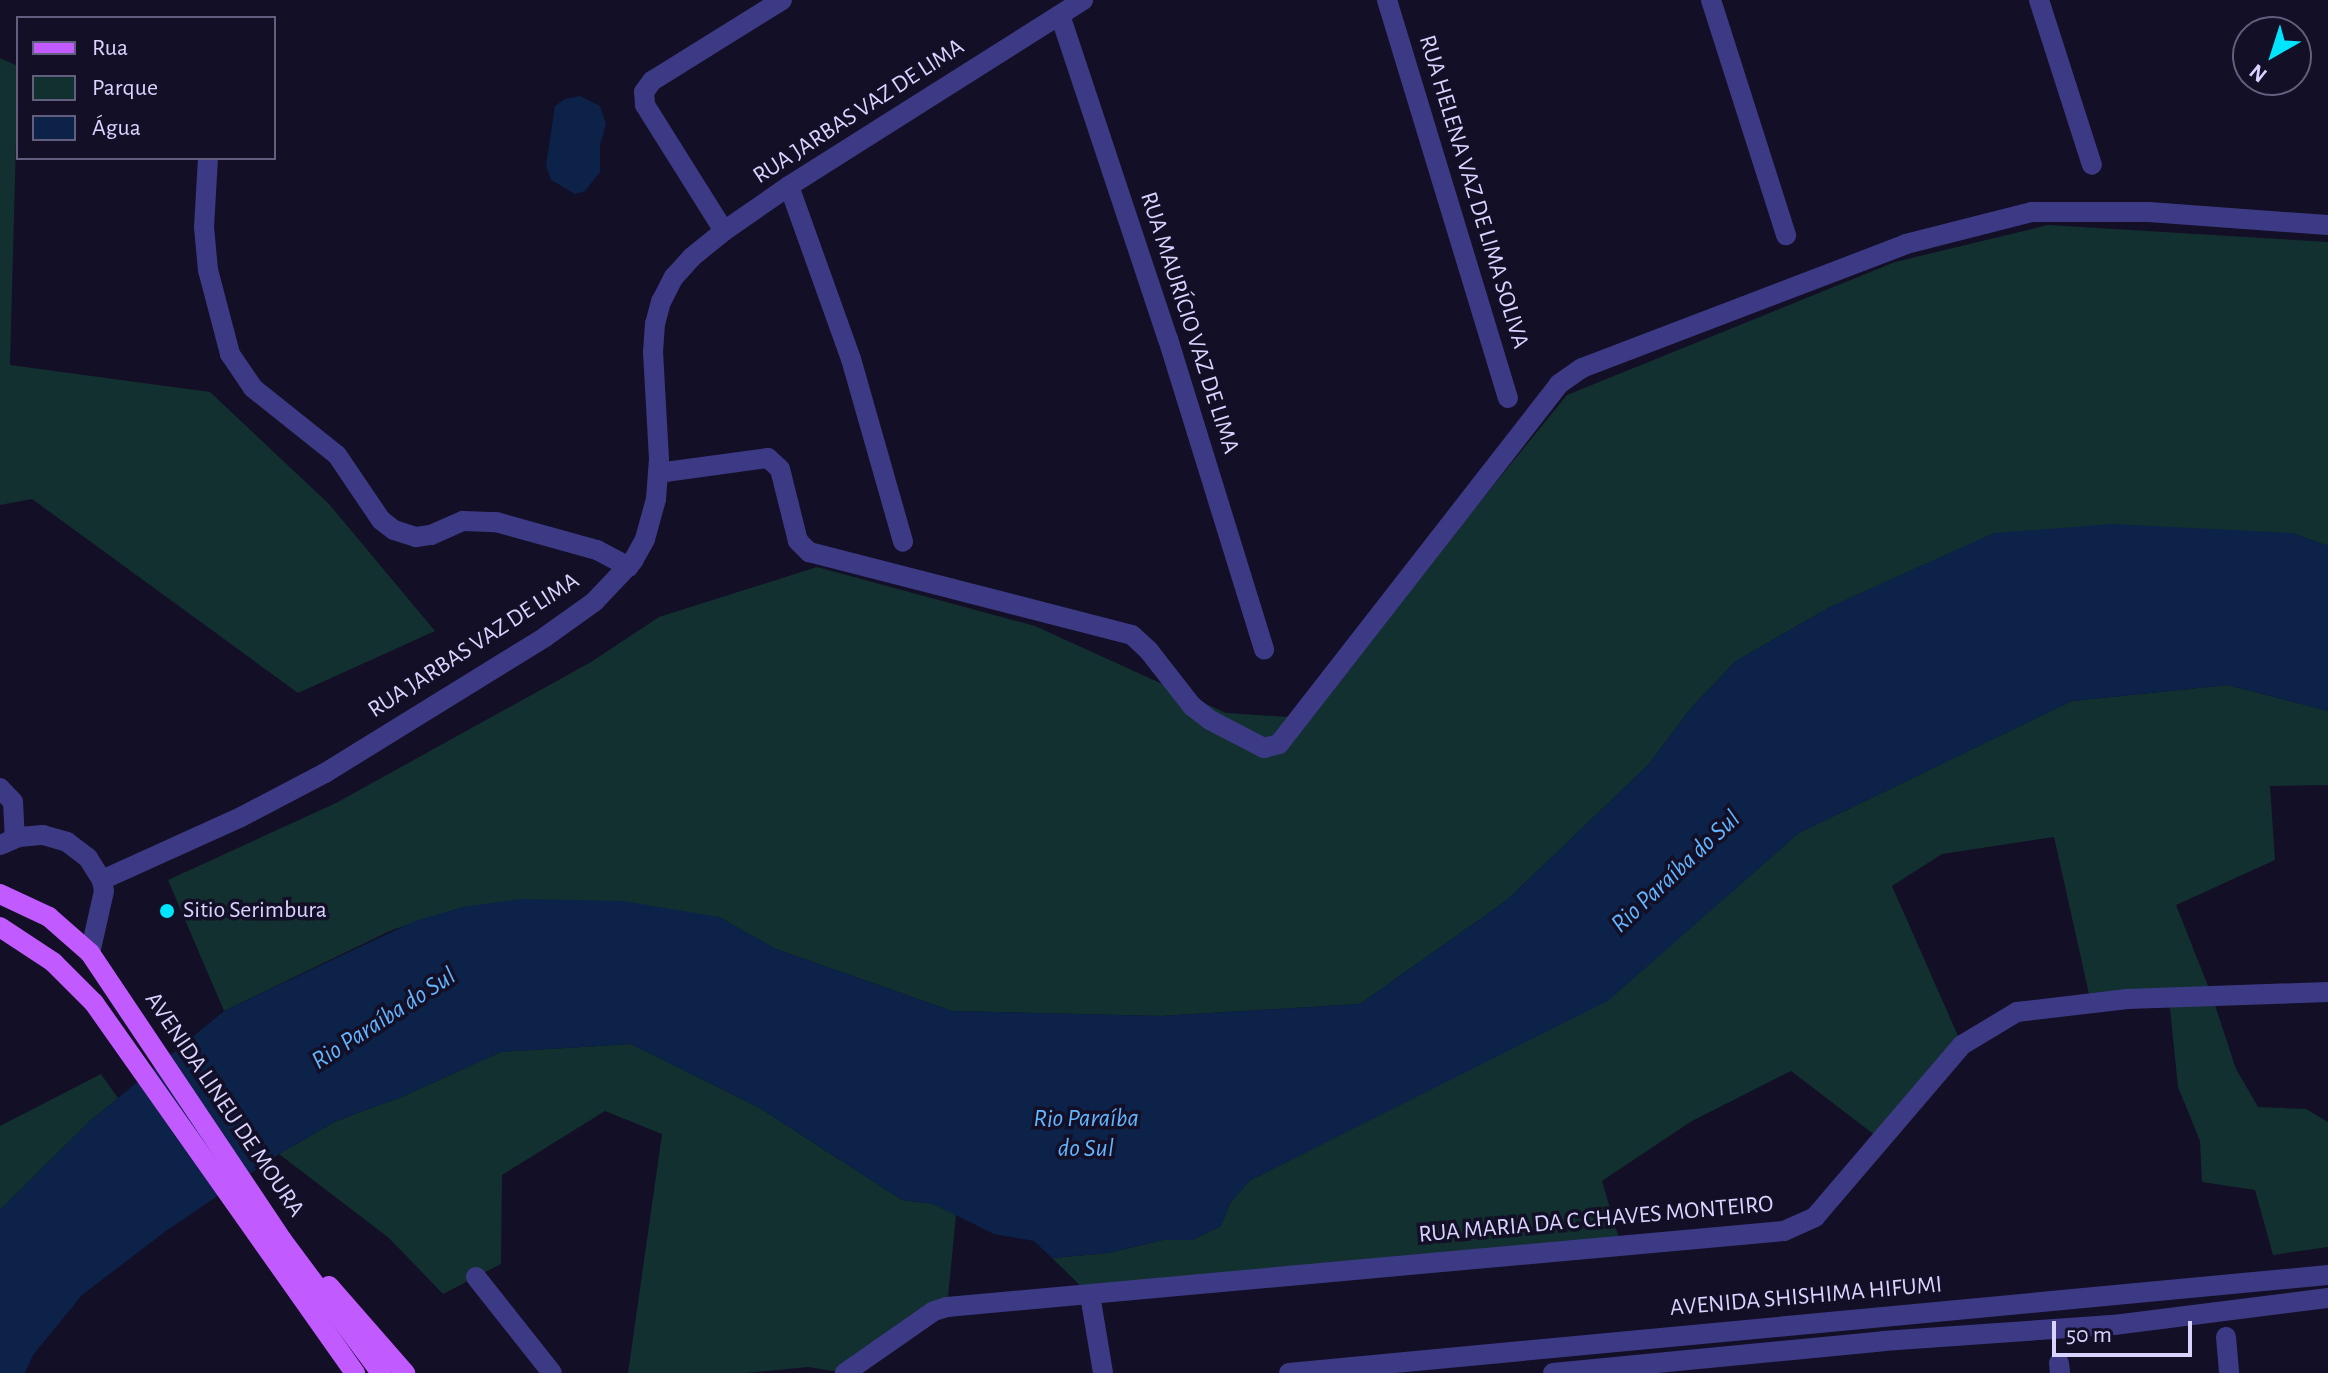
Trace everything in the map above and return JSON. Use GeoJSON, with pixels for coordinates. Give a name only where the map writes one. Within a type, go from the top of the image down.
{"type":"FeatureCollection","features":[{"type":"Feature","properties":{"kind":"main road","name":"AVENIDA LINEU DE MOURA"},"geometry":{"type":"LineString","coordinates":[[0,894],[49,917],[90,953],[355,1373]]}},
{"type":"Feature","properties":{"kind":"main road","name":"AVENIDA LINEU DE MOURA"},"geometry":{"type":"LineString","coordinates":[[0,927],[53,962],[94,1003],[276,1248],[302,1268],[381,1373]]}},
{"type":"Feature","properties":{"kind":"main road"},"geometry":{"type":"LineString","coordinates":[[302,1268],[323,1279],[405,1373]]}},
{"type":"Feature","properties":{"kind":"street"},"geometry":{"type":"LineString","coordinates":[[724,231],[645,105],[644,92],[652,81],[782,0]]}},
{"type":"Feature","properties":{"kind":"street","name":"RUA JARBAS VAZ DE LIMA"},"geometry":{"type":"LineString","coordinates":[[102,880],[241,817],[325,773],[575,617],[629,567],[645,539],[658,473],[653,352],[658,313],[674,277],[692,257],[724,231],[789,186],[1083,0]]}},
{"type":"Feature","properties":{"kind":"street","name":"RUA HELENA VAZ DE LIMA SOLIVA"},"geometry":{"type":"LineString","coordinates":[[1387,0],[1508,398]]}},
{"type":"Feature","properties":{"kind":"street"},"geometry":{"type":"LineString","coordinates":[[1711,0],[1786,235]]}},
{"type":"Feature","properties":{"kind":"street"},"geometry":{"type":"LineString","coordinates":[[2039,0],[2092,165]]}},
{"type":"Feature","properties":{"kind":"street","name":"RUA MAURÍCIO VAZ DE LIMA"},"geometry":{"type":"LineString","coordinates":[[1060,15],[1168,339],[1264,649]]}},
{"type":"Feature","properties":{"kind":"street"},"geometry":{"type":"LineString","coordinates":[[208,160],[204,227],[208,270],[230,354],[253,388],[337,455],[381,520],[394,530],[416,537],[431,535],[463,521],[496,522],[597,550],[629,567]]}},
{"type":"Feature","properties":{"kind":"street"},"geometry":{"type":"LineString","coordinates":[[789,186],[851,359],[903,542]]}},
{"type":"Feature","properties":{"kind":"street"},"geometry":{"type":"LineString","coordinates":[[658,473],[768,458],[780,469],[798,541],[809,552],[1132,635],[1149,651],[1192,706],[1210,720],[1264,748],[1279,744],[1559,384],[1582,368],[1906,244],[2032,212],[2149,212],[2328,225]]}},
{"type":"Feature","properties":{"kind":"street"},"geometry":{"type":"LineString","coordinates":[[0,788],[13,802],[8,842],[43,835],[67,842],[88,858],[102,880],[103,904],[90,953]]}},
{"type":"Feature","properties":{"kind":"street","name":"RUA MARIA DA C CHAVES MONTEIRO"},"geometry":{"type":"LineString","coordinates":[[845,1373],[934,1311],[947,1307],[1414,1262],[1784,1231],[1815,1217],[1962,1045],[2017,1012],[2127,999],[2328,992]]}},
{"type":"Feature","properties":{"kind":"street","name":"AVENIDA SHISHIMA HIFUMI"},"geometry":{"type":"LineString","coordinates":[[1289,1373],[2328,1275]]}},
{"type":"Feature","properties":{"kind":"street"},"geometry":{"type":"LineString","coordinates":[[476,1277],[552,1373]]}},
{"type":"Feature","properties":{"kind":"street"},"geometry":{"type":"LineString","coordinates":[[1090,1295],[1103,1373]]}},
{"type":"Feature","properties":{"kind":"street"},"geometry":{"type":"LineString","coordinates":[[1553,1373],[1883,1341],[2114,1325],[2328,1298]]}},
{"type":"Feature","properties":{"kind":"street"},"geometry":{"type":"LineString","coordinates":[[2226,1337],[2229,1373]]}},
{"type":"Feature","properties":{"kind":"green space"},"geometry":{"type":"Polygon","coordinates":[[[0,58],[16,65],[10,365],[210,392],[329,504],[435,631],[298,693],[32,499],[0,505],[0,58]]]}},
{"type":"Feature","properties":{"kind":"green space"},"geometry":{"type":"Polygon","coordinates":[[[2048,225],[2328,242],[2328,546],[2292,533],[1995,533],[1830,607],[1736,661],[1691,708],[1649,764],[1507,900],[1360,1004],[1161,1016],[952,1011],[776,949],[719,917],[463,907],[392,930],[224,1011],[168,880],[336,803],[591,662],[659,617],[817,567],[1035,626],[1226,713],[1304,718],[1567,395],[1895,262],[2048,225]]]}},
{"type":"Feature","properties":{"kind":"green space"},"geometry":{"type":"Polygon","coordinates":[[[2228,685],[2328,711],[2328,785],[2270,786],[2275,860],[2176,905],[2212,996],[2236,1069],[2258,1107],[2306,1109],[2328,1122],[2328,1247],[2273,1255],[2255,1190],[2202,1182],[2200,1141],[2178,1087],[2169,999],[2091,1003],[2054,837],[1942,854],[1892,886],[1962,1045],[1880,1139],[1791,1071],[1692,1121],[1602,1181],[1621,1245],[1090,1295],[1052,1258],[1108,1253],[1163,1240],[1192,1240],[1221,1226],[1230,1203],[1249,1181],[1608,1000],[1799,833],[2072,701],[2228,685]]]}},
{"type":"Feature","properties":{"kind":"green space"},"geometry":{"type":"Polygon","coordinates":[[[631,1044],[758,1107],[902,1200],[933,1204],[956,1215],[947,1307],[845,1373],[808,1367],[746,1373],[628,1373],[662,1134],[605,1111],[502,1175],[501,1264],[443,1294],[389,1238],[279,1154],[336,1121],[399,1098],[501,1052],[631,1044]]]}},
{"type":"Feature","properties":{"kind":"green space"},"geometry":{"type":"Polygon","coordinates":[[[101,1074],[118,1098],[90,1121],[0,1210],[0,1126],[101,1074]]]}},
{"type":"Feature","properties":{"kind":"water"},"geometry":{"type":"Polygon","coordinates":[[[580,96],[600,106],[606,124],[600,145],[600,172],[585,191],[575,194],[551,180],[546,165],[555,106],[565,99],[580,96]]]}},
{"type":"Feature","properties":{"kind":"water","name":"Rio Paraíba do Sul"},"geometry":{"type":"Polygon","coordinates":[[[2113,524],[2292,533],[2328,546],[2328,711],[2228,685],[2072,701],[1799,833],[1608,1001],[1249,1181],[1230,1203],[1221,1226],[1192,1240],[1163,1240],[1108,1253],[1052,1258],[1034,1241],[994,1234],[933,1204],[902,1200],[758,1107],[631,1044],[501,1052],[399,1098],[336,1121],[279,1154],[166,1231],[82,1295],[33,1355],[25,1373],[0,1373],[0,1210],[90,1121],[224,1011],[415,921],[463,907],[520,899],[623,901],[719,917],[776,949],[952,1011],[1161,1016],[1360,1004],[1507,900],[1649,764],[1691,708],[1736,661],[1830,607],[1994,533],[2113,524]]]}},
{"type":"Feature","properties":{"kind":"place","name":"Sitio Serimbura"},"geometry":{"type":"Point","coordinates":[167,911]}}]}
